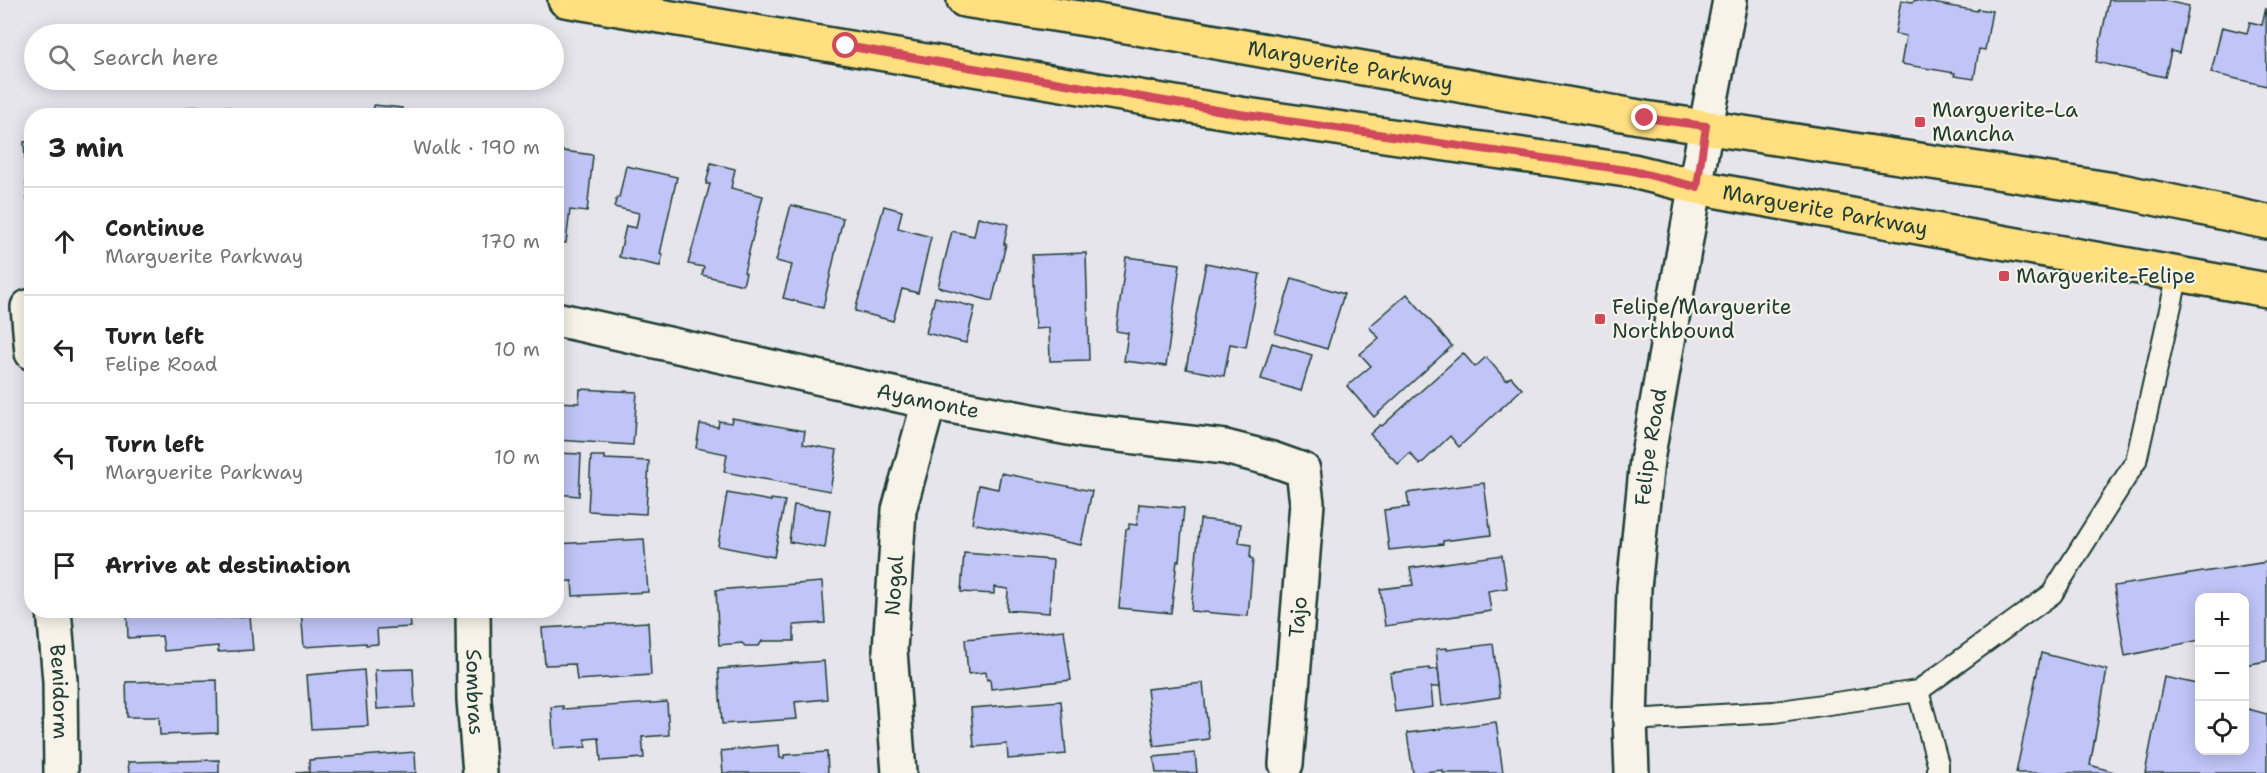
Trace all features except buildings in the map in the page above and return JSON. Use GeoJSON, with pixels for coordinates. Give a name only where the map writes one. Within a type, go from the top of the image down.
{"type":"FeatureCollection","features":[{"type":"Feature","properties":{"kind":"main road","name":"Marguerite Parkway"},"geometry":{"type":"LineString","coordinates":[[565,0],[1218,110],[1633,171],[1697,187],[2267,290]]}},
{"type":"Feature","properties":{"kind":"main road","name":"Marguerite Parkway"},"geometry":{"type":"LineString","coordinates":[[964,0],[1092,20],[1645,118],[2121,191],[2267,222]]}},
{"type":"Feature","properties":{"kind":"street","name":"Felipe Road"},"geometry":{"type":"LineString","coordinates":[[1632,773],[1629,720],[1634,588],[1647,460],[1730,0]]}},
{"type":"Feature","properties":{"kind":"street"},"geometry":{"type":"LineString","coordinates":[[20,309],[24,324]]}},
{"type":"Feature","properties":{"kind":"street","name":"Ayamonte"},"geometry":{"type":"LineString","coordinates":[[564,321],[929,402],[1085,431],[1225,447],[1303,470]]}},
{"type":"Feature","properties":{"kind":"street","name":"Nogal"},"geometry":{"type":"LineString","coordinates":[[899,773],[890,650],[899,510],[929,402]]}},
{"type":"Feature","properties":{"kind":"street","name":"Tajo"},"geometry":{"type":"LineString","coordinates":[[1286,764],[1307,503],[1303,470]]}},
{"type":"Feature","properties":{"kind":"street","name":"Benidorm"},"geometry":{"type":"LineString","coordinates":[[55,618],[60,681],[61,773]]}},
{"type":"Feature","properties":{"kind":"street","name":"Sombras"},"geometry":{"type":"LineString","coordinates":[[473,618],[474,700],[480,773]]}},
{"type":"Feature","properties":{"kind":"lane"},"geometry":{"type":"LineString","coordinates":[[1629,720],[1774,712],[1918,691],[2052,594],[2136,461],[2178,274]]}},
{"type":"Feature","properties":{"kind":"lane"},"geometry":{"type":"LineString","coordinates":[[1918,691],[1938,764],[1938,773]]}},
{"type":"Feature","properties":{"kind":"place","name":"Marguerite-La Mancha"},"geometry":{"type":"Point","coordinates":[1920,122]}},
{"type":"Feature","properties":{"kind":"place","name":"Marguerite-Felipe"},"geometry":{"type":"Point","coordinates":[2004,276]}},
{"type":"Feature","properties":{"kind":"place","name":"Felipe/Marguerite Northbound"},"geometry":{"type":"Point","coordinates":[1600,319]}},
{"type":"Feature","properties":{"kind":"route"},"geometry":{"type":"LineString","coordinates":[[846,46],[1240,114],[1633,171],[1697,187],[1706,126],[1645,118]]}}]}
